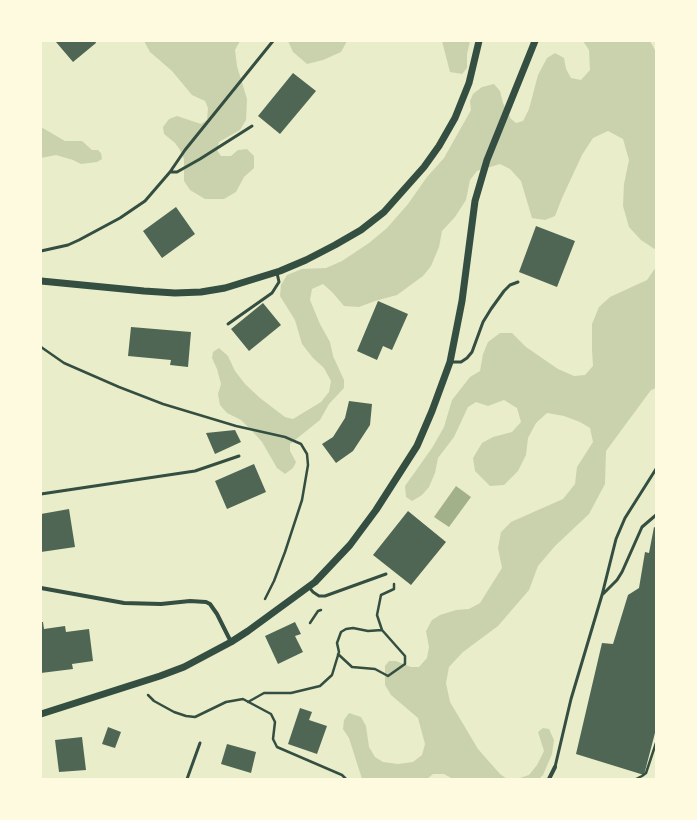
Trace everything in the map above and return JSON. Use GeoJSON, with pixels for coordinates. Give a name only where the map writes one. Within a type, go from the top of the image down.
{"type":"FeatureCollection","features":[{"type":"Feature","properties":{"kind":"street"},"geometry":{"type":"LineString","coordinates":[[41,281],[175,293],[201,292],[225,288],[277,272],[306,260],[361,230],[384,212],[424,167],[439,146],[455,118],[469,83],[479,41]]}},
{"type":"Feature","properties":{"kind":"street"},"geometry":{"type":"LineString","coordinates":[[41,714],[184,667],[231,642],[314,582],[350,545],[376,510],[417,446],[450,362],[462,301],[475,201],[487,160],[535,41]]}},
{"type":"Feature","properties":{"kind":"street"},"geometry":{"type":"LineString","coordinates":[[41,588],[124,603],[161,604],[190,601],[206,602],[210,604],[217,614],[231,642]]}},
{"type":"Feature","properties":{"kind":"street"},"geometry":{"type":"LineString","coordinates":[[549,779],[555,767]]}},
{"type":"Feature","properties":{"kind":"lane"},"geometry":{"type":"LineString","coordinates":[[41,251],[68,245],[120,218],[145,200],[170,172],[185,150],[273,41]]}},
{"type":"Feature","properties":{"kind":"lane"},"geometry":{"type":"LineString","coordinates":[[170,172],[177,172],[252,126]]}},
{"type":"Feature","properties":{"kind":"lane"},"geometry":{"type":"LineString","coordinates":[[228,324],[272,293],[279,282],[277,272]]}},
{"type":"Feature","properties":{"kind":"lane"},"geometry":{"type":"LineString","coordinates":[[450,362],[461,362],[467,358],[472,352],[483,322],[491,309],[504,291],[510,285],[518,282]]}},
{"type":"Feature","properties":{"kind":"lane"},"geometry":{"type":"LineString","coordinates":[[41,494],[195,471],[239,456]]}},
{"type":"Feature","properties":{"kind":"lane"},"geometry":{"type":"LineString","coordinates":[[555,767],[571,699],[602,595],[619,529],[634,502],[656,469]]}},
{"type":"Feature","properties":{"kind":"lane"},"geometry":{"type":"LineString","coordinates":[[602,595],[617,580],[622,572],[642,527],[656,515]]}},
{"type":"Feature","properties":{"kind":"lane"},"geometry":{"type":"LineString","coordinates":[[308,586],[319,596],[325,596],[386,574]]}},
{"type":"Feature","properties":{"kind":"lane"},"geometry":{"type":"LineString","coordinates":[[188,779],[200,743]]}},
{"type":"Feature","properties":{"kind":"path"},"geometry":{"type":"LineString","coordinates":[[338,654],[352,667],[375,668],[388,676],[405,664],[405,656],[382,630],[377,615],[381,595],[394,589]]}},
{"type":"Feature","properties":{"kind":"path"},"geometry":{"type":"LineString","coordinates":[[310,623],[318,611]]}},
{"type":"Feature","properties":{"kind":"path"},"geometry":{"type":"LineString","coordinates":[[247,702],[264,693],[291,693],[320,686],[332,675],[338,654],[338,643],[341,632],[346,629],[353,628],[368,631],[382,630]]}},
{"type":"Feature","properties":{"kind":"path"},"geometry":{"type":"LineString","coordinates":[[136,683],[154,701],[174,712],[186,716],[195,717],[226,702],[243,699],[270,714],[275,722],[273,739],[277,747],[342,775],[346,779]]}},
{"type":"Feature","properties":{"kind":"path"},"geometry":{"type":"LineString","coordinates":[[636,779],[646,773],[656,743]]}},
{"type":"Feature","properties":{"kind":"shaded area"},"geometry":{"type":"Polygon","coordinates":[[[144,41],[240,41],[235,50],[237,66],[247,99],[246,120],[240,130],[219,142],[217,150],[221,156],[231,156],[238,150],[247,149],[254,156],[254,168],[244,177],[236,192],[224,199],[205,199],[190,190],[184,181],[184,159],[175,143],[164,134],[163,127],[169,119],[177,116],[201,124],[207,120],[208,108],[205,101],[192,95],[172,71],[150,52],[144,41]]]}},
{"type":"Feature","properties":{"kind":"shaded area"},"geometry":{"type":"Polygon","coordinates":[[[288,41],[347,41],[341,52],[323,60],[307,64],[293,52],[288,41]]]}},
{"type":"Feature","properties":{"kind":"shaded area"},"geometry":{"type":"Polygon","coordinates":[[[442,41],[470,41],[467,54],[467,68],[462,74],[450,72],[442,41]]]}},
{"type":"Feature","properties":{"kind":"shaded area"},"geometry":{"type":"Polygon","coordinates":[[[583,41],[650,41],[656,52],[656,250],[641,240],[629,227],[623,206],[624,184],[629,160],[623,139],[608,131],[593,138],[582,155],[555,216],[545,220],[532,218],[521,181],[510,169],[500,164],[477,171],[470,180],[466,200],[455,217],[442,231],[439,247],[431,266],[423,276],[397,295],[359,307],[344,306],[323,284],[312,289],[310,300],[320,324],[330,342],[333,356],[344,380],[344,388],[329,404],[320,420],[290,444],[290,451],[296,462],[293,468],[285,474],[277,468],[262,442],[254,433],[241,420],[227,413],[220,405],[218,394],[221,384],[212,358],[213,352],[219,348],[228,356],[235,371],[245,384],[260,398],[285,417],[293,419],[321,402],[329,392],[331,381],[324,368],[313,358],[302,344],[295,320],[280,296],[281,285],[287,275],[302,269],[326,268],[342,261],[369,243],[387,228],[444,158],[471,110],[470,101],[473,94],[482,87],[494,84],[500,91],[503,103],[511,119],[516,123],[523,121],[529,109],[538,75],[547,58],[555,53],[564,58],[566,69],[571,78],[581,80],[590,70],[589,50],[583,41]]]}},
{"type":"Feature","properties":{"kind":"shaded area"},"geometry":{"type":"Polygon","coordinates":[[[41,127],[65,141],[82,141],[92,150],[98,150],[101,153],[102,159],[97,162],[81,164],[56,155],[41,158],[41,127]]]}},
{"type":"Feature","properties":{"kind":"shaded area"},"geometry":{"type":"Polygon","coordinates":[[[656,267],[656,388],[651,390],[606,451],[605,484],[589,514],[555,546],[538,566],[529,590],[498,626],[463,652],[449,667],[446,683],[450,702],[478,749],[500,774],[507,779],[453,779],[444,774],[433,774],[427,779],[362,779],[349,738],[343,729],[344,720],[349,713],[361,717],[366,726],[369,747],[375,757],[383,762],[398,764],[413,762],[422,755],[425,744],[418,718],[391,695],[385,685],[385,666],[389,661],[396,661],[411,667],[419,667],[427,658],[429,647],[426,631],[432,620],[440,615],[456,610],[469,609],[480,603],[502,568],[498,548],[501,532],[511,522],[563,499],[575,484],[577,467],[593,442],[590,428],[580,422],[564,416],[547,413],[536,423],[528,438],[526,455],[518,471],[504,485],[490,486],[475,471],[473,458],[482,443],[493,437],[512,432],[521,422],[517,408],[504,400],[488,406],[476,402],[468,407],[454,437],[438,458],[435,473],[429,487],[422,495],[412,501],[406,497],[405,486],[432,448],[444,427],[452,400],[470,377],[480,371],[483,354],[488,342],[500,333],[512,333],[526,347],[558,369],[574,376],[585,375],[593,366],[592,324],[599,307],[610,297],[647,280],[656,267]]]}},
{"type":"Feature","properties":{"kind":"shaded area"},"geometry":{"type":"Polygon","coordinates":[[[456,486],[471,497],[449,527],[434,517],[456,486]]]}},
{"type":"Feature","properties":{"kind":"shaded area"},"geometry":{"type":"Polygon","coordinates":[[[543,728],[549,729],[554,740],[552,754],[543,775],[539,779],[517,779],[529,775],[537,765],[544,751],[538,732],[543,728]]]}},
{"type":"Feature","properties":{"kind":"building"},"geometry":{"type":"Polygon","coordinates":[[[95,41],[96,43],[73,62],[56,42],[95,41]]]}},
{"type":"Feature","properties":{"kind":"building"},"geometry":{"type":"Polygon","coordinates":[[[293,73],[316,91],[280,134],[258,116],[293,73]]]}},
{"type":"Feature","properties":{"kind":"building"},"geometry":{"type":"Polygon","coordinates":[[[176,207],[195,234],[162,258],[143,231],[176,207]]]}},
{"type":"Feature","properties":{"kind":"building"},"geometry":{"type":"Polygon","coordinates":[[[536,226],[575,241],[557,287],[519,272],[536,226]]]}},
{"type":"Feature","properties":{"kind":"building"},"geometry":{"type":"Polygon","coordinates":[[[378,301],[408,314],[392,350],[383,346],[377,360],[357,351],[378,301]]]}},
{"type":"Feature","properties":{"kind":"building"},"geometry":{"type":"Polygon","coordinates":[[[263,303],[281,325],[249,351],[231,329],[263,303]]]}},
{"type":"Feature","properties":{"kind":"building"},"geometry":{"type":"Polygon","coordinates":[[[131,327],[191,332],[188,367],[170,365],[171,360],[128,356],[131,327]]]}},
{"type":"Feature","properties":{"kind":"building"},"geometry":{"type":"Polygon","coordinates":[[[349,401],[372,404],[370,425],[353,451],[336,463],[322,444],[333,437],[345,418],[349,401]]]}},
{"type":"Feature","properties":{"kind":"building"},"geometry":{"type":"Polygon","coordinates":[[[235,430],[241,442],[215,454],[206,433],[235,430]]]}},
{"type":"Feature","properties":{"kind":"building"},"geometry":{"type":"Polygon","coordinates":[[[254,464],[266,492],[227,509],[215,481],[254,464]]]}},
{"type":"Feature","properties":{"kind":"building"},"geometry":{"type":"Polygon","coordinates":[[[69,509],[75,547],[41,552],[41,514],[69,509]]]}},
{"type":"Feature","properties":{"kind":"building"},"geometry":{"type":"Polygon","coordinates":[[[408,511],[446,542],[411,585],[373,555],[408,511]]]}},
{"type":"Feature","properties":{"kind":"building"},"geometry":{"type":"Polygon","coordinates":[[[654,527],[656,528],[656,729],[644,775],[576,754],[602,643],[613,644],[628,595],[639,588],[645,552],[649,553],[654,527]]]}},
{"type":"Feature","properties":{"kind":"building"},"geometry":{"type":"Polygon","coordinates":[[[41,622],[43,622],[44,629],[65,626],[66,632],[89,629],[93,661],[72,664],[73,669],[41,673],[41,622]]]}},
{"type":"Feature","properties":{"kind":"building"},"geometry":{"type":"Polygon","coordinates":[[[295,622],[301,634],[295,636],[303,652],[278,664],[265,636],[295,622]]]}},
{"type":"Feature","properties":{"kind":"building"},"geometry":{"type":"Polygon","coordinates":[[[300,708],[312,712],[309,720],[327,726],[317,754],[288,744],[300,708]]]}},
{"type":"Feature","properties":{"kind":"building"},"geometry":{"type":"Polygon","coordinates":[[[108,727],[121,732],[115,748],[102,744],[108,727]]]}},
{"type":"Feature","properties":{"kind":"building"},"geometry":{"type":"Polygon","coordinates":[[[82,737],[86,770],[59,772],[55,740],[82,737]]]}},
{"type":"Feature","properties":{"kind":"building"},"geometry":{"type":"Polygon","coordinates":[[[227,744],[256,752],[251,773],[221,764],[227,744]]]}}]}
